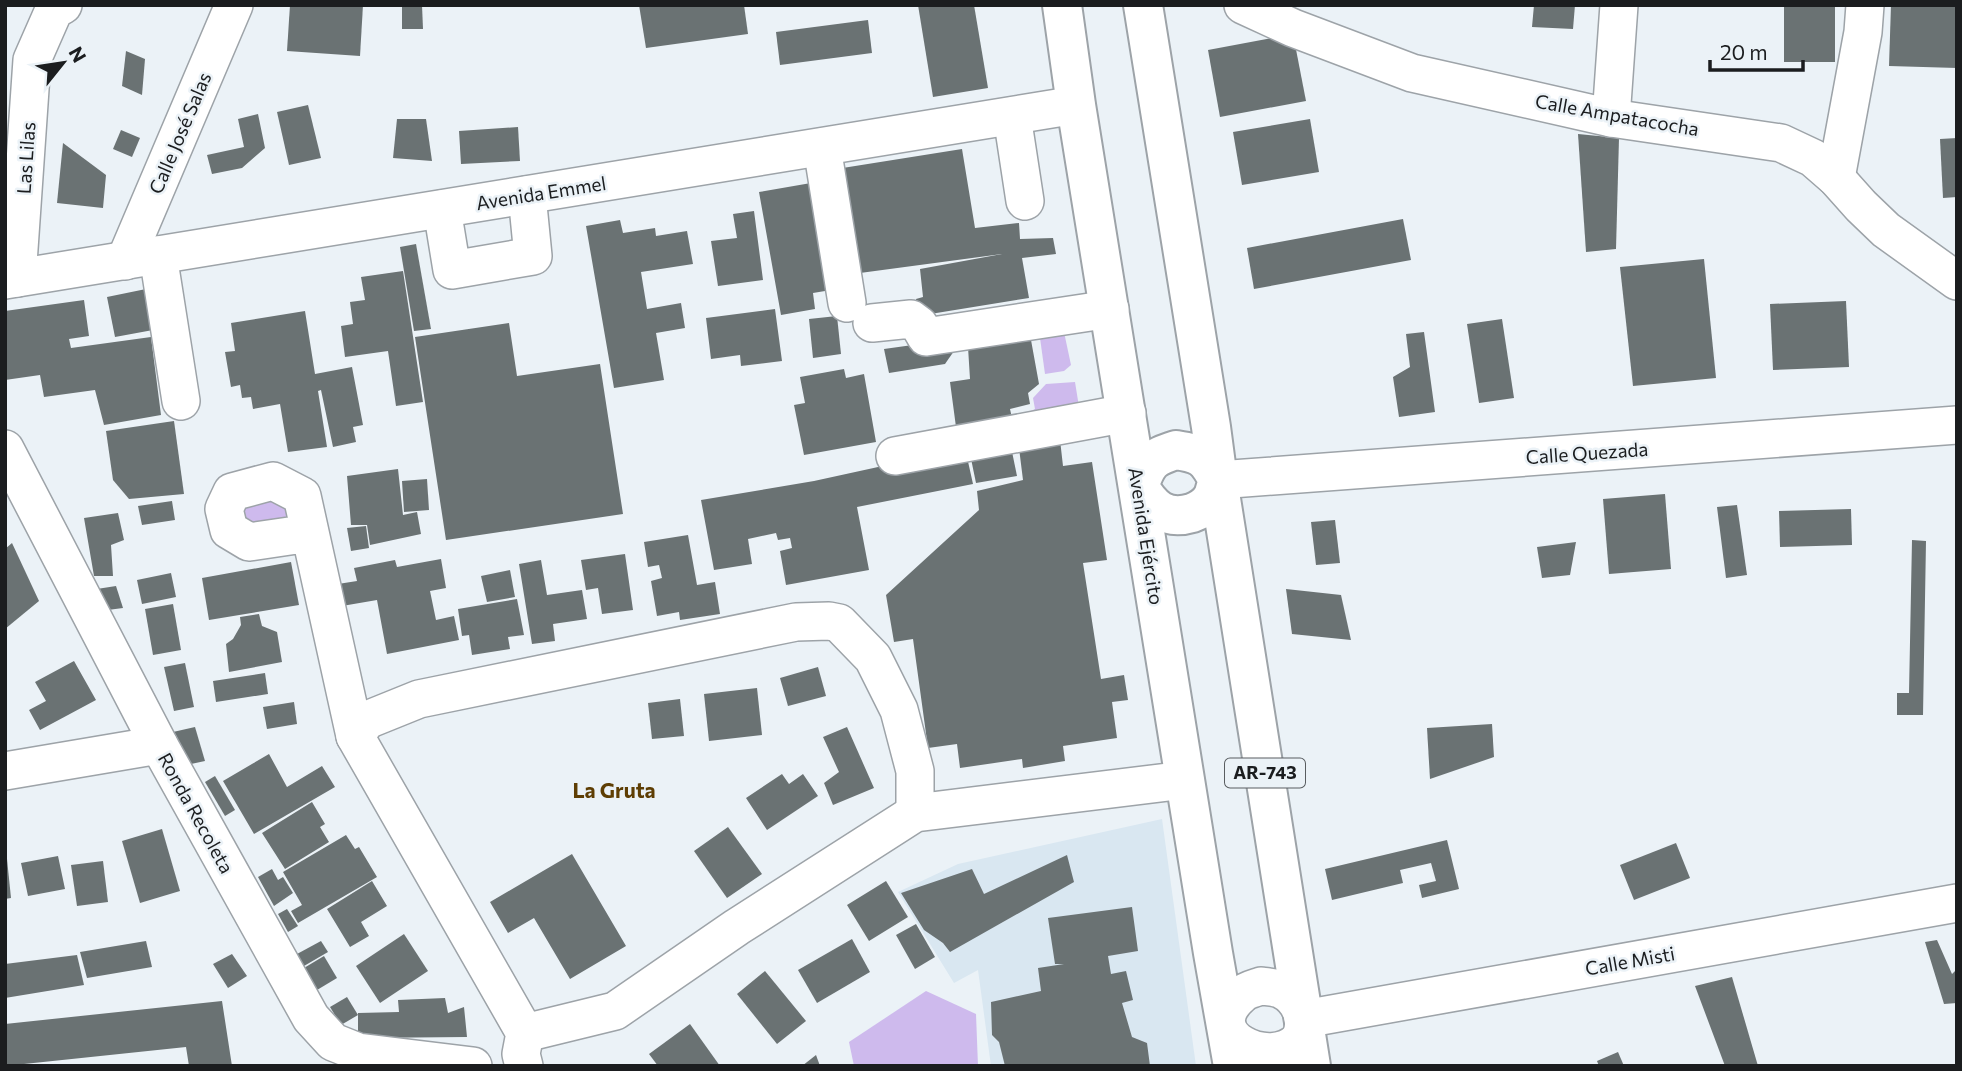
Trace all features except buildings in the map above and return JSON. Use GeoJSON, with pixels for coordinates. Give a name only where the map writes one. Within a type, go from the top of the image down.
{"type":"FeatureCollection","features":[{"type":"Feature","properties":{"kind":"main road","name":"Avenida Ejército"},"geometry":{"type":"LineString","coordinates":[[1062,5],[1233,1066]]}},
{"type":"Feature","properties":{"kind":"main road","name":"AR-743"},"geometry":{"type":"LineString","coordinates":[[1143,5],[1311,1066]]}},
{"type":"Feature","properties":{"kind":"main road"},"geometry":{"type":"LineString","coordinates":[[1176,450],[1194,453],[1209,464],[1218,480],[1212,498],[1199,511],[1181,516],[1163,513],[1148,502],[1139,486],[1145,468],[1158,456],[1176,450]]}},
{"type":"Feature","properties":{"kind":"street","name":"Las Lilas"},"geometry":{"type":"LineString","coordinates":[[11,279],[32,60],[54,10],[63,5]]}},
{"type":"Feature","properties":{"kind":"street","name":"Calle José Salas"},"geometry":{"type":"LineString","coordinates":[[142,258],[234,5]]}},
{"type":"Feature","properties":{"kind":"street","name":"Calle Ampatacocha"},"geometry":{"type":"LineString","coordinates":[[1242,5],[1293,28],[1412,73],[1611,118],[1781,143],[1813,158],[1886,230],[1957,281]]}},
{"type":"Feature","properties":{"kind":"street"},"geometry":{"type":"LineString","coordinates":[[1611,118],[1619,5]]}},
{"type":"Feature","properties":{"kind":"street"},"geometry":{"type":"LineString","coordinates":[[1836,178],[1863,32],[1865,5]]}},
{"type":"Feature","properties":{"kind":"street","name":"Avenida Emmel"},"geometry":{"type":"LineString","coordinates":[[11,279],[1076,105]]}},
{"type":"Feature","properties":{"kind":"street"},"geometry":{"type":"LineString","coordinates":[[1012,116],[1025,201]]}},
{"type":"Feature","properties":{"kind":"street"},"geometry":{"type":"LineString","coordinates":[[822,147],[859,313],[911,320],[926,337],[1110,309]]}},
{"type":"Feature","properties":{"kind":"street"},"geometry":{"type":"LineString","coordinates":[[442,209],[452,270],[533,256],[527,195]]}},
{"type":"Feature","properties":{"kind":"street"},"geometry":{"type":"LineString","coordinates":[[142,258],[181,401]]}},
{"type":"Feature","properties":{"kind":"street"},"geometry":{"type":"LineString","coordinates":[[894,456],[1127,413]]}},
{"type":"Feature","properties":{"kind":"street","name":"Calle Quezada"},"geometry":{"type":"LineString","coordinates":[[1218,480],[1957,425]]}},
{"type":"Feature","properties":{"kind":"street","name":"Ronda Recoleta"},"geometry":{"type":"LineString","coordinates":[[5,449],[159,745],[311,1018],[333,1042],[358,1052],[473,1066]]}},
{"type":"Feature","properties":{"kind":"street"},"geometry":{"type":"LineString","coordinates":[[310,533],[355,736],[525,1049],[615,1011],[737,927],[915,813],[1185,780]]}},
{"type":"Feature","properties":{"kind":"street"},"geometry":{"type":"LineString","coordinates":[[355,736],[367,720],[419,699],[796,622],[828,621],[839,623],[873,658],[899,710],[915,771],[915,813]]}},
{"type":"Feature","properties":{"kind":"street"},"geometry":{"type":"LineString","coordinates":[[5,771],[159,745]]}},
{"type":"Feature","properties":{"kind":"street","name":"Calle Misti"},"geometry":{"type":"LineString","coordinates":[[1304,1019],[1957,903]]}},
{"type":"Feature","properties":{"kind":"street"},"geometry":{"type":"LineString","coordinates":[[1261,986],[1280,989],[1297,1000],[1304,1019],[1301,1039],[1288,1054],[1270,1062],[1250,1059],[1234,1047],[1226,1028],[1230,1008],[1242,993],[1261,986]]}},
{"type":"Feature","properties":{"kind":"shaded area"},"geometry":{"type":"Polygon","coordinates":[[[1064,332],[1071,365],[1064,371],[1045,374],[1040,338],[1064,332]]]}},
{"type":"Feature","properties":{"kind":"shaded area"},"geometry":{"type":"Polygon","coordinates":[[[1075,382],[1080,413],[1022,415],[1035,409],[1033,398],[1046,384],[1075,382]]]}},
{"type":"Feature","properties":{"kind":"shaded area"},"geometry":{"type":"Polygon","coordinates":[[[279,497],[290,514],[286,521],[251,526],[242,519],[244,505],[279,497]]]}},
{"type":"Feature","properties":{"kind":"shaded area"},"geometry":{"type":"Polygon","coordinates":[[[1162,819],[1196,1066],[991,1066],[978,970],[954,983],[898,892],[958,864],[1162,819]]]}},
{"type":"Feature","properties":{"kind":"shaded area"},"geometry":{"type":"Polygon","coordinates":[[[926,991],[976,1014],[978,1066],[854,1066],[849,1042],[926,991]]]}},
{"type":"Feature","properties":{"kind":"district","name":"La Gruta"},"geometry":{"type":"Point","coordinates":[614,791]}}]}
